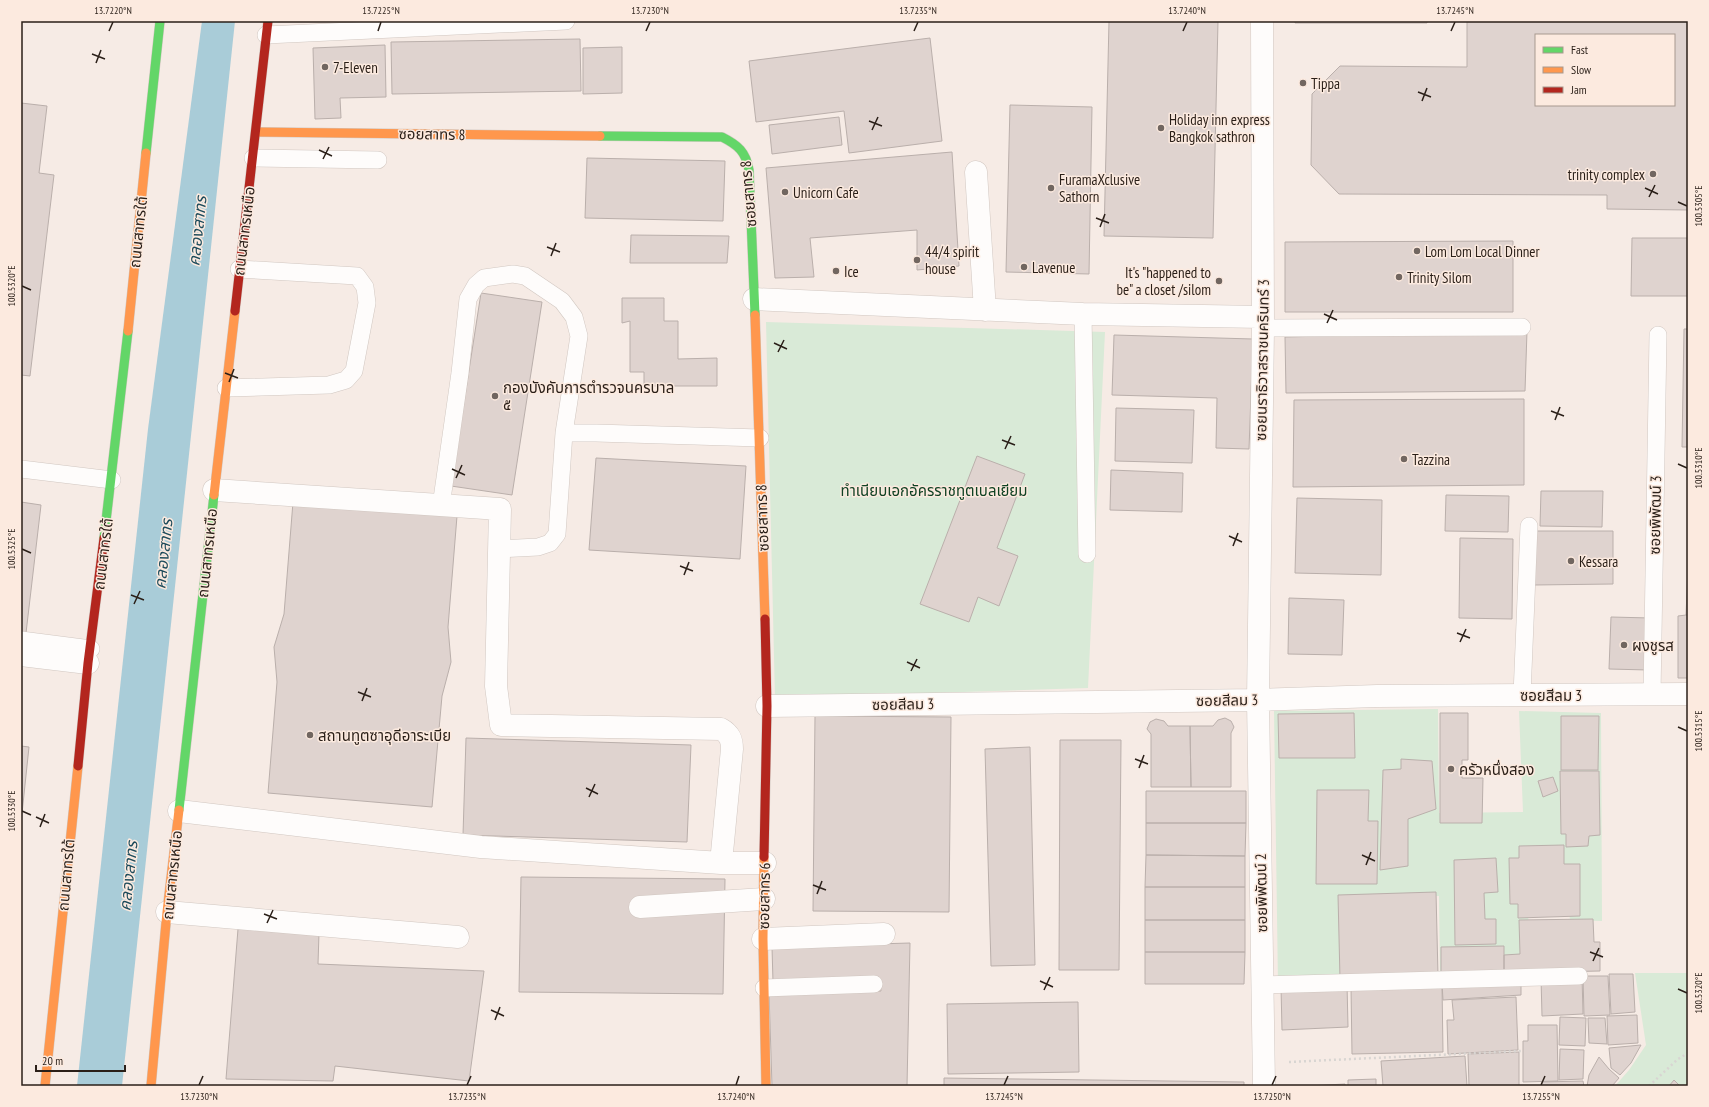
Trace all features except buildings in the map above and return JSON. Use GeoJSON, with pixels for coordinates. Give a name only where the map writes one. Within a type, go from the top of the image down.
{"type":"FeatureCollection","features":[{"type":"Feature","properties":{"kind":"main road","name":"ถนนสาทรใต้"},"geometry":{"type":"LineString","coordinates":[[45,1086],[90,656],[111,485],[160,21]]}},
{"type":"Feature","properties":{"kind":"main road","name":"ถนนสาทรเหนือ"},"geometry":{"type":"LineString","coordinates":[[151,1086],[167,912],[267,28]]}},
{"type":"Feature","properties":{"kind":"main road","name":"ซอยสาทร 8"},"geometry":{"type":"LineString","coordinates":[[256,132],[722,137],[734,142],[743,150],[748,160],[760,438],[767,706]]}},
{"type":"Feature","properties":{"kind":"main road","name":"ซอยสาทร 6"},"geometry":{"type":"LineString","coordinates":[[766,1086],[763,940],[767,706]]}},
{"type":"Feature","properties":{"kind":"street","name":"ซอยนราธิวาสราชนครินทร์ 3"},"geometry":{"type":"LineString","coordinates":[[1258,700],[1263,322],[1262,21]]}},
{"type":"Feature","properties":{"kind":"street"},"geometry":{"type":"LineString","coordinates":[[976,172],[985,310]]}},
{"type":"Feature","properties":{"kind":"street"},"geometry":{"type":"LineString","coordinates":[[754,299],[1263,322]]}},
{"type":"Feature","properties":{"kind":"street"},"geometry":{"type":"LineString","coordinates":[[214,490],[500,509],[496,686],[501,725],[721,729],[731,738],[732,749],[721,864]]}},
{"type":"Feature","properties":{"kind":"street"},"geometry":{"type":"LineString","coordinates":[[21,655],[90,656]]}},
{"type":"Feature","properties":{"kind":"street","name":"ซอยสีลม 3"},"geometry":{"type":"LineString","coordinates":[[767,706],[1258,700],[1369,696],[1688,694]]}},
{"type":"Feature","properties":{"kind":"street","name":"ซอยพิพัฒน์ 2"},"geometry":{"type":"LineString","coordinates":[[1258,700],[1264,1086]]}},
{"type":"Feature","properties":{"kind":"street"},"geometry":{"type":"LineString","coordinates":[[179,811],[481,847],[721,864],[765,863]]}},
{"type":"Feature","properties":{"kind":"street"},"geometry":{"type":"LineString","coordinates":[[640,906],[764,899]]}},
{"type":"Feature","properties":{"kind":"street"},"geometry":{"type":"LineString","coordinates":[[167,912],[458,938]]}},
{"type":"Feature","properties":{"kind":"street"},"geometry":{"type":"LineString","coordinates":[[763,940],[884,934]]}},
{"type":"Feature","properties":{"kind":"lane"},"geometry":{"type":"LineString","coordinates":[[267,28],[566,21]]}},
{"type":"Feature","properties":{"kind":"lane"},"geometry":{"type":"LineString","coordinates":[[253,158],[378,160]]}},
{"type":"Feature","properties":{"kind":"lane"},"geometry":{"type":"LineString","coordinates":[[226,388],[329,385],[346,380],[354,371],[367,303],[365,286],[357,276],[239,269]]}},
{"type":"Feature","properties":{"kind":"lane"},"geometry":{"type":"LineString","coordinates":[[441,506],[460,373],[468,299],[476,285],[484,278],[513,274],[525,276],[562,301],[574,317],[579,336],[564,433],[557,534],[550,543],[538,547],[499,549]]}},
{"type":"Feature","properties":{"kind":"lane"},"geometry":{"type":"LineString","coordinates":[[1083,314],[1087,554]]}},
{"type":"Feature","properties":{"kind":"lane"},"geometry":{"type":"LineString","coordinates":[[1263,322],[1522,327]]}},
{"type":"Feature","properties":{"kind":"lane","name":"ซอยพิพัฒน์ 3"},"geometry":{"type":"LineString","coordinates":[[1652,694],[1658,335]]}},
{"type":"Feature","properties":{"kind":"lane"},"geometry":{"type":"LineString","coordinates":[[564,433],[760,438]]}},
{"type":"Feature","properties":{"kind":"lane"},"geometry":{"type":"LineString","coordinates":[[21,470],[111,485]]}},
{"type":"Feature","properties":{"kind":"lane"},"geometry":{"type":"LineString","coordinates":[[21,480],[111,485]]}},
{"type":"Feature","properties":{"kind":"lane"},"geometry":{"type":"LineString","coordinates":[[1522,695],[1529,526]]}},
{"type":"Feature","properties":{"kind":"lane"},"geometry":{"type":"LineString","coordinates":[[21,640],[90,656]]}},
{"type":"Feature","properties":{"kind":"lane"},"geometry":{"type":"LineString","coordinates":[[1262,985],[1580,976]]}},
{"type":"Feature","properties":{"kind":"lane"},"geometry":{"type":"LineString","coordinates":[[764,988],[874,984]]}},
{"type":"Feature","properties":{"kind":"path"},"geometry":{"type":"LineString","coordinates":[[1263,1064],[1521,1051]]}},
{"type":"Feature","properties":{"kind":"path"},"geometry":{"type":"LineString","coordinates":[[1650,1086],[1678,1059],[1688,1053]]}},
{"type":"Feature","properties":{"kind":"green space","name":"ทำเนียบเอกอัครราชทูตเบลเยียม"},"geometry":{"type":"Polygon","coordinates":[[[766,322],[1105,332],[1088,688],[775,698],[766,322]]]}},
{"type":"Feature","properties":{"kind":"green space"},"geometry":{"type":"Polygon","coordinates":[[[1438,709],[1439,813],[1523,812],[1519,711],[1601,713],[1602,921],[1570,920],[1562,849],[1525,850],[1531,974],[1440,978],[1439,896],[1345,899],[1343,981],[1278,984],[1274,711],[1438,709]]]}},
{"type":"Feature","properties":{"kind":"green space"},"geometry":{"type":"Polygon","coordinates":[[[1635,973],[1688,973],[1688,1086],[1615,1086],[1629,1070],[1646,1045],[1635,973]]]}},
{"type":"Feature","properties":{"kind":"water","name":"คลองสาทร"},"geometry":{"type":"Polygon","coordinates":[[[202,21],[235,21],[122,1086],[77,1086],[148,429],[202,21]]]}},
{"type":"Feature","properties":{"kind":"traffic: fast"},"geometry":{"type":"LineString","coordinates":[[146,153],[160,21]]}},
{"type":"Feature","properties":{"kind":"traffic: fast"},"geometry":{"type":"LineString","coordinates":[[600,136],[722,137],[737,146],[746,158],[749,170],[755,315]]}},
{"type":"Feature","properties":{"kind":"traffic: fast"},"geometry":{"type":"LineString","coordinates":[[104,538],[128,331]]}},
{"type":"Feature","properties":{"kind":"traffic: fast"},"geometry":{"type":"LineString","coordinates":[[179,810],[214,495]]}},
{"type":"Feature","properties":{"kind":"traffic: slow"},"geometry":{"type":"LineString","coordinates":[[256,132],[600,136]]}},
{"type":"Feature","properties":{"kind":"traffic: slow"},"geometry":{"type":"LineString","coordinates":[[128,331],[146,153]]}},
{"type":"Feature","properties":{"kind":"traffic: slow"},"geometry":{"type":"LineString","coordinates":[[214,495],[235,311]]}},
{"type":"Feature","properties":{"kind":"traffic: slow"},"geometry":{"type":"LineString","coordinates":[[755,315],[765,619]]}},
{"type":"Feature","properties":{"kind":"traffic: slow"},"geometry":{"type":"LineString","coordinates":[[45,1086],[78,766]]}},
{"type":"Feature","properties":{"kind":"traffic: slow"},"geometry":{"type":"LineString","coordinates":[[151,1086],[167,912],[179,810]]}},
{"type":"Feature","properties":{"kind":"traffic: slow"},"geometry":{"type":"LineString","coordinates":[[764,857],[763,939],[766,1086]]}},
{"type":"Feature","properties":{"kind":"traffic: jam"},"geometry":{"type":"LineString","coordinates":[[235,311],[268,21]]}},
{"type":"Feature","properties":{"kind":"traffic: jam"},"geometry":{"type":"LineString","coordinates":[[78,766],[88,663],[104,538]]}},
{"type":"Feature","properties":{"kind":"traffic: jam"},"geometry":{"type":"LineString","coordinates":[[764,857],[767,706],[765,619]]}},
{"type":"Feature","properties":{"kind":"place","name":"7-Eleven"},"geometry":{"type":"Point","coordinates":[325,67]}},
{"type":"Feature","properties":{"kind":"place","name":"Tippa"},"geometry":{"type":"Point","coordinates":[1303,83]}},
{"type":"Feature","properties":{"kind":"place","name":"Holiday inn express Bangkok sathron"},"geometry":{"type":"Point","coordinates":[1161,128]}},
{"type":"Feature","properties":{"kind":"place","name":"trinity complex"},"geometry":{"type":"Point","coordinates":[1653,174]}},
{"type":"Feature","properties":{"kind":"place","name":"FuramaXclusive Sathorn"},"geometry":{"type":"Point","coordinates":[1051,188]}},
{"type":"Feature","properties":{"kind":"place","name":"Unicorn Cafe"},"geometry":{"type":"Point","coordinates":[785,192]}},
{"type":"Feature","properties":{"kind":"place","name":"Lom Lom Local Dinner"},"geometry":{"type":"Point","coordinates":[1417,251]}},
{"type":"Feature","properties":{"kind":"place","name":"44/4 spirit house"},"geometry":{"type":"Point","coordinates":[917,260]}},
{"type":"Feature","properties":{"kind":"place","name":"Lavenue"},"geometry":{"type":"Point","coordinates":[1024,267]}},
{"type":"Feature","properties":{"kind":"place","name":"Ice"},"geometry":{"type":"Point","coordinates":[836,271]}},
{"type":"Feature","properties":{"kind":"place","name":"Trinity Silom"},"geometry":{"type":"Point","coordinates":[1399,277]}},
{"type":"Feature","properties":{"kind":"place","name":"It's \"happened to be\" a closet /silom"},"geometry":{"type":"Point","coordinates":[1219,281]}},
{"type":"Feature","properties":{"kind":"place","name":"กองบังคับการตำรวจนครบาล ๕"},"geometry":{"type":"Point","coordinates":[495,396]}},
{"type":"Feature","properties":{"kind":"place","name":"Tazzina"},"geometry":{"type":"Point","coordinates":[1404,459]}},
{"type":"Feature","properties":{"kind":"place","name":"Kessara"},"geometry":{"type":"Point","coordinates":[1571,561]}},
{"type":"Feature","properties":{"kind":"place","name":"ผงชูรส"},"geometry":{"type":"Point","coordinates":[1624,645]}},
{"type":"Feature","properties":{"kind":"place","name":"สถานทูตซาอุดีอาระเบีย"},"geometry":{"type":"Point","coordinates":[310,735]}},
{"type":"Feature","properties":{"kind":"place","name":"ครัวหนึ่งสอง"},"geometry":{"type":"Point","coordinates":[1451,769]}}]}
